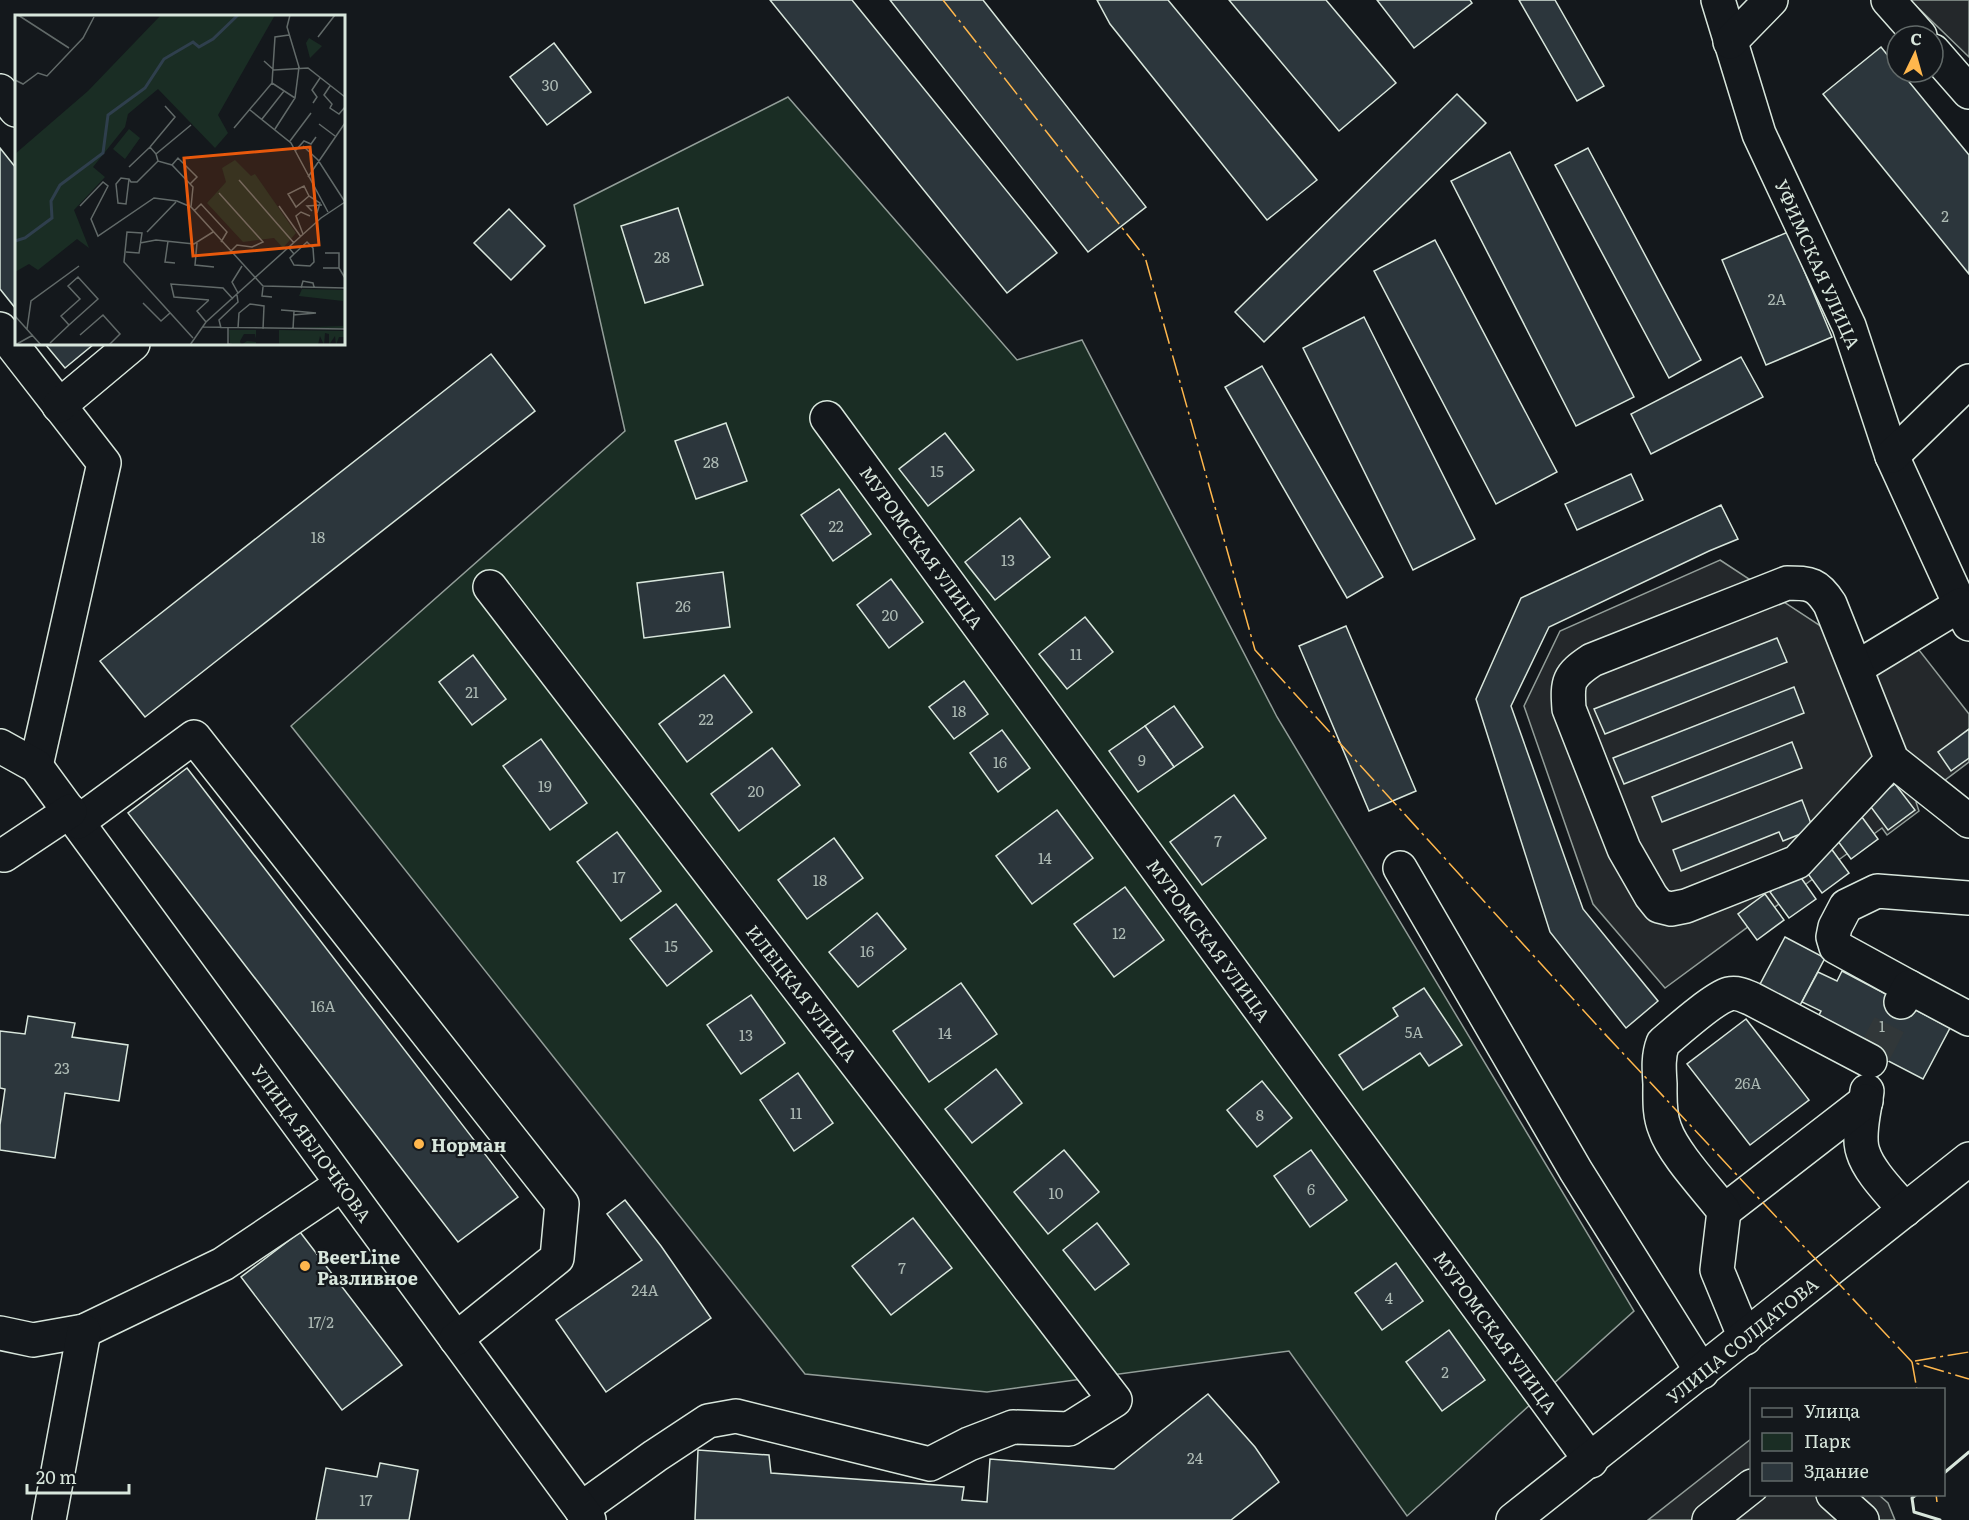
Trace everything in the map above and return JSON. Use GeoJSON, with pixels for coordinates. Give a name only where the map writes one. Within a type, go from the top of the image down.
{"type":"FeatureCollection","features":[{"type":"Feature","properties":{"kind":"street","name":"УФИМСКАЯ УЛИЦА"},"geometry":{"type":"LineString","coordinates":[[1718,0],[1759,134],[1849,326],[1892,456],[1965,615]]}},
{"type":"Feature","properties":{"kind":"street"},"geometry":{"type":"LineString","coordinates":[[1730,42],[1770,0]]}},
{"type":"Feature","properties":{"kind":"street"},"geometry":{"type":"LineString","coordinates":[[1888,0],[1909,24]]}},
{"type":"Feature","properties":{"kind":"street"},"geometry":{"type":"LineString","coordinates":[[1945,65],[1969,92]]}},
{"type":"Feature","properties":{"kind":"street"},"geometry":{"type":"LineString","coordinates":[[0,91],[15,109]]}},
{"type":"Feature","properties":{"kind":"street"},"geometry":{"type":"LineString","coordinates":[[0,329],[104,463],[36,766],[0,746]]}},
{"type":"Feature","properties":{"kind":"street"},"geometry":{"type":"LineString","coordinates":[[59,406],[132,345]]}},
{"type":"Feature","properties":{"kind":"street"},"geometry":{"type":"LineString","coordinates":[[1892,456],[1969,381]]}},
{"type":"Feature","properties":{"kind":"street","name":"МУРОМСКАЯ УЛИЦА"},"geometry":{"type":"LineString","coordinates":[[827,418],[1591,1461]]}},
{"type":"Feature","properties":{"kind":"street"},"geometry":{"type":"LineString","coordinates":[[1892,760],[1797,862],[1686,906],[1671,909],[1659,906],[1651,896],[1624,849],[1569,709],[1568,690],[1574,671],[1592,660],[1787,583],[1806,583],[1820,588],[1830,604],[1892,760],[1969,821]]}},
{"type":"Feature","properties":{"kind":"street","name":"ИЛЕЦКАЯ УЛИЦА"},"geometry":{"type":"LineString","coordinates":[[490,587],[1115,1400],[1069,1429],[1013,1427],[969,1444],[930,1464],[736,1416],[708,1421],[655,1456],[585,1515]]}},
{"type":"Feature","properties":{"kind":"street"},"geometry":{"type":"LineString","coordinates":[[1856,668],[1965,615]]}},
{"type":"Feature","properties":{"kind":"street"},"geometry":{"type":"LineString","coordinates":[[4,855],[74,817],[194,737],[562,1204],[557,1258],[456,1339]]}},
{"type":"Feature","properties":{"kind":"street","name":"УЛИЦА ЯБЛОЧКОВА"},"geometry":{"type":"LineString","coordinates":[[36,766],[585,1515]]}},
{"type":"Feature","properties":{"kind":"street"},"geometry":{"type":"LineString","coordinates":[[1400,868],[1576,1171],[1702,1372]]}},
{"type":"Feature","properties":{"kind":"street"},"geometry":{"type":"LineString","coordinates":[[1969,898],[1877,891],[1846,906],[1835,927],[1833,937],[1836,947],[1905,994],[1969,1019]]}},
{"type":"Feature","properties":{"kind":"street"},"geometry":{"type":"LineString","coordinates":[[1745,1338],[1717,1270],[1724,1211],[1675,1148],[1665,1130],[1660,1110],[1659,1066],[1663,1043],[1719,1000],[1729,994],[1740,994],[1872,1058],[1862,1134],[1862,1151],[1870,1166],[1905,1210]]}},
{"type":"Feature","properties":{"kind":"street"},"geometry":{"type":"LineString","coordinates":[[1724,1211],[1866,1101]]}},
{"type":"Feature","properties":{"kind":"street","name":"УЛИЦА СОЛДАТОВА"},"geometry":{"type":"LineString","coordinates":[[1513,1520],[1591,1461],[1969,1159]]}},
{"type":"Feature","properties":{"kind":"street"},"geometry":{"type":"LineString","coordinates":[[0,1333],[33,1340],[84,1331],[223,1264],[342,1184]]}},
{"type":"Feature","properties":{"kind":"street"},"geometry":{"type":"LineString","coordinates":[[49,1520],[84,1331]]}},
{"type":"Feature","properties":{"kind":"street"},"geometry":{"type":"LineString","coordinates":[[1709,1520],[1750,1488]]}},
{"type":"Feature","properties":{"kind":"street"},"geometry":{"type":"LineString","coordinates":[[1835,1496],[1862,1520]]}},
{"type":"Feature","properties":{"kind":"green space"},"geometry":{"type":"Polygon","coordinates":[[[788,97],[1017,360],[1082,340],[1277,717],[1634,1311],[1407,1516],[1289,1351],[987,1392],[805,1374],[291,726],[625,431],[574,205],[788,97]]]}},
{"type":"Feature","properties":{"kind":"shaded area"},"geometry":{"type":"Polygon","coordinates":[[[1910,0],[1969,0],[1969,57],[1945,34],[1945,24],[1935,24],[1910,0]]]}},
{"type":"Feature","properties":{"kind":"shaded area"},"geometry":{"type":"Polygon","coordinates":[[[1720,560],[1880,665],[1912,641],[1969,714],[1969,762],[1916,802],[1919,811],[1887,835],[1882,828],[1665,988],[1593,904],[1524,706],[1560,631],[1720,560]]]}},
{"type":"Feature","properties":{"kind":"shaded area"},"geometry":{"type":"Polygon","coordinates":[[[1750,1440],[1750,1496],[1880,1496],[1888,1503],[1895,1520],[1648,1520],[1750,1440]]]}},
{"type":"Feature","properties":{"kind":"building"},"geometry":{"type":"Polygon","coordinates":[[[770,0],[852,0],[1057,253],[1007,293],[770,0]]]}},
{"type":"Feature","properties":{"kind":"building"},"geometry":{"type":"Polygon","coordinates":[[[890,0],[983,0],[1146,207],[1088,252],[890,0]]]}},
{"type":"Feature","properties":{"kind":"building"},"geometry":{"type":"Polygon","coordinates":[[[1097,0],[1168,0],[1317,180],[1267,220],[1110,24],[1097,0]]]}},
{"type":"Feature","properties":{"kind":"building"},"geometry":{"type":"Polygon","coordinates":[[[1229,0],[1326,0],[1396,83],[1339,131],[1229,0]]]}},
{"type":"Feature","properties":{"kind":"building"},"geometry":{"type":"Polygon","coordinates":[[[1377,0],[1470,0],[1472,3],[1414,48],[1377,0]]]}},
{"type":"Feature","properties":{"kind":"building"},"geometry":{"type":"Polygon","coordinates":[[[1519,0],[1555,0],[1604,86],[1577,101],[1519,0]]]}},
{"type":"Feature","properties":{"kind":"building"},"geometry":{"type":"Polygon","coordinates":[[[554,43],[591,92],[547,125],[510,77],[554,43]]]}},
{"type":"Feature","properties":{"kind":"building"},"geometry":{"type":"Polygon","coordinates":[[[1881,47],[1885,52],[1885,84],[1911,84],[1969,155],[1969,274],[1823,94],[1881,47]]]}},
{"type":"Feature","properties":{"kind":"building"},"geometry":{"type":"Polygon","coordinates":[[[1457,94],[1486,123],[1264,342],[1235,312],[1457,94]]]}},
{"type":"Feature","properties":{"kind":"building"},"geometry":{"type":"Polygon","coordinates":[[[0,148],[15,167],[15,308],[0,289],[0,148]]]}},
{"type":"Feature","properties":{"kind":"building"},"geometry":{"type":"Polygon","coordinates":[[[1588,148],[1701,360],[1669,378],[1555,165],[1588,148]]]}},
{"type":"Feature","properties":{"kind":"building"},"geometry":{"type":"Polygon","coordinates":[[[1510,152],[1634,397],[1576,426],[1451,181],[1510,152]]]}},
{"type":"Feature","properties":{"kind":"building"},"geometry":{"type":"Polygon","coordinates":[[[678,208],[703,285],[645,303],[621,226],[678,208]]]}},
{"type":"Feature","properties":{"kind":"building"},"geometry":{"type":"Polygon","coordinates":[[[509,209],[545,246],[511,280],[474,243],[509,209]]]}},
{"type":"Feature","properties":{"kind":"building"},"geometry":{"type":"Polygon","coordinates":[[[1788,232],[1832,337],[1766,365],[1722,260],[1788,232]]]}},
{"type":"Feature","properties":{"kind":"building"},"geometry":{"type":"Polygon","coordinates":[[[1435,240],[1557,472],[1496,504],[1374,271],[1435,240]]]}},
{"type":"Feature","properties":{"kind":"building"},"geometry":{"type":"Polygon","coordinates":[[[1364,317],[1475,539],[1413,570],[1303,348],[1364,317]]]}},
{"type":"Feature","properties":{"kind":"building"},"geometry":{"type":"Polygon","coordinates":[[[46,345],[93,345],[65,368],[46,345]]]}},
{"type":"Feature","properties":{"kind":"building"},"geometry":{"type":"Polygon","coordinates":[[[491,354],[535,411],[145,717],[100,661],[491,354]]]}},
{"type":"Feature","properties":{"kind":"building"},"geometry":{"type":"Polygon","coordinates":[[[1741,357],[1763,397],[1651,454],[1631,414],[1741,357]]]}},
{"type":"Feature","properties":{"kind":"building"},"geometry":{"type":"Polygon","coordinates":[[[1262,366],[1383,577],[1347,598],[1225,387],[1262,366]]]}},
{"type":"Feature","properties":{"kind":"building"},"geometry":{"type":"Polygon","coordinates":[[[726,423],[747,481],[696,499],[675,441],[726,423]]]}},
{"type":"Feature","properties":{"kind":"building"},"geometry":{"type":"Polygon","coordinates":[[[945,433],[974,470],[928,506],[899,469],[945,433]]]}},
{"type":"Feature","properties":{"kind":"building"},"geometry":{"type":"Polygon","coordinates":[[[1631,474],[1643,500],[1577,530],[1565,504],[1631,474]]]}},
{"type":"Feature","properties":{"kind":"building"},"geometry":{"type":"Polygon","coordinates":[[[839,489],[871,534],[833,561],[801,515],[839,489]]]}},
{"type":"Feature","properties":{"kind":"building"},"geometry":{"type":"Polygon","coordinates":[[[1721,505],[1738,539],[1549,627],[1511,706],[1583,909],[1658,1001],[1626,1028],[1550,932],[1476,699],[1521,598],[1721,505]]]}},
{"type":"Feature","properties":{"kind":"building"},"geometry":{"type":"Polygon","coordinates":[[[1020,518],[1050,557],[995,600],[965,562],[1020,518]]]}},
{"type":"Feature","properties":{"kind":"building"},"geometry":{"type":"Polygon","coordinates":[[[723,572],[730,627],[644,638],[637,583],[723,572]]]}},
{"type":"Feature","properties":{"kind":"building"},"geometry":{"type":"Polygon","coordinates":[[[891,579],[923,622],[889,648],[857,605],[891,579]]]}},
{"type":"Feature","properties":{"kind":"building"},"geometry":{"type":"Polygon","coordinates":[[[1085,617],[1113,652],[1067,689],[1039,654],[1085,617]]]}},
{"type":"Feature","properties":{"kind":"building"},"geometry":{"type":"Polygon","coordinates":[[[1346,626],[1416,791],[1369,811],[1299,646],[1346,626]]]}},
{"type":"Feature","properties":{"kind":"building"},"geometry":{"type":"Polygon","coordinates":[[[1777,638],[1787,662],[1605,734],[1594,709],[1777,638]]]}},
{"type":"Feature","properties":{"kind":"building"},"geometry":{"type":"Polygon","coordinates":[[[473,655],[506,699],[472,725],[439,682],[473,655]]]}},
{"type":"Feature","properties":{"kind":"building"},"geometry":{"type":"Polygon","coordinates":[[[724,675],[752,712],[687,762],[659,724],[724,675]]]}},
{"type":"Feature","properties":{"kind":"building"},"geometry":{"type":"Polygon","coordinates":[[[964,681],[988,714],[954,739],[929,707],[964,681]]]}},
{"type":"Feature","properties":{"kind":"building"},"geometry":{"type":"Polygon","coordinates":[[[1794,687],[1804,713],[1624,784],[1613,758],[1794,687]]]}},
{"type":"Feature","properties":{"kind":"building"},"geometry":{"type":"Polygon","coordinates":[[[1174,706],[1203,747],[1174,767],[1145,726],[1174,706]]]}},
{"type":"Feature","properties":{"kind":"building"},"geometry":{"type":"Polygon","coordinates":[[[1145,726],[1174,767],[1138,792],[1109,751],[1145,726]]]}},
{"type":"Feature","properties":{"kind":"building"},"geometry":{"type":"Polygon","coordinates":[[[1969,729],[1969,758],[1951,771],[1938,752],[1969,729]]]}},
{"type":"Feature","properties":{"kind":"building"},"geometry":{"type":"Polygon","coordinates":[[[1002,730],[1030,768],[998,792],[970,753],[1002,730]]]}},
{"type":"Feature","properties":{"kind":"building"},"geometry":{"type":"Polygon","coordinates":[[[541,739],[587,803],[550,830],[503,766],[541,739]]]}},
{"type":"Feature","properties":{"kind":"building"},"geometry":{"type":"Polygon","coordinates":[[[1792,742],[1802,768],[1662,822],[1652,797],[1792,742]]]}},
{"type":"Feature","properties":{"kind":"building"},"geometry":{"type":"Polygon","coordinates":[[[772,748],[800,785],[739,831],[711,794],[772,748]]]}},
{"type":"Feature","properties":{"kind":"building"},"geometry":{"type":"Polygon","coordinates":[[[187,768],[518,1197],[458,1242],[128,813],[187,768]]]}},
{"type":"Feature","properties":{"kind":"building"},"geometry":{"type":"Polygon","coordinates":[[[1895,784],[1915,810],[1888,830],[1868,803],[1895,784]]]}},
{"type":"Feature","properties":{"kind":"building"},"geometry":{"type":"Polygon","coordinates":[[[1234,795],[1266,838],[1202,885],[1170,842],[1234,795]]]}},
{"type":"Feature","properties":{"kind":"building"},"geometry":{"type":"Polygon","coordinates":[[[1802,800],[1813,829],[1783,841],[1779,832],[1681,871],[1673,850],[1802,800]]]}},
{"type":"Feature","properties":{"kind":"building"},"geometry":{"type":"Polygon","coordinates":[[[1057,810],[1093,858],[1032,904],[996,856],[1057,810]]]}},
{"type":"Feature","properties":{"kind":"building"},"geometry":{"type":"Polygon","coordinates":[[[1859,813],[1878,839],[1851,859],[1832,833],[1859,813]]]}},
{"type":"Feature","properties":{"kind":"building"},"geometry":{"type":"Polygon","coordinates":[[[617,832],[661,891],[621,921],[577,862],[617,832]]]}},
{"type":"Feature","properties":{"kind":"building"},"geometry":{"type":"Polygon","coordinates":[[[834,838],[863,878],[807,919],[778,880],[834,838]]]}},
{"type":"Feature","properties":{"kind":"building"},"geometry":{"type":"Polygon","coordinates":[[[1830,847],[1849,873],[1822,893],[1803,867],[1830,847]]]}},
{"type":"Feature","properties":{"kind":"building"},"geometry":{"type":"Polygon","coordinates":[[[1797,872],[1816,899],[1789,918],[1770,892],[1797,872]]]}},
{"type":"Feature","properties":{"kind":"building"},"geometry":{"type":"Polygon","coordinates":[[[1125,887],[1164,940],[1114,977],[1074,924],[1125,887]]]}},
{"type":"Feature","properties":{"kind":"building"},"geometry":{"type":"Polygon","coordinates":[[[1765,894],[1784,920],[1757,940],[1738,914],[1765,894]]]}},
{"type":"Feature","properties":{"kind":"building"},"geometry":{"type":"Polygon","coordinates":[[[676,904],[712,951],[667,986],[630,939],[676,904]]]}},
{"type":"Feature","properties":{"kind":"building"},"geometry":{"type":"Polygon","coordinates":[[[877,913],[906,949],[858,987],[829,952],[877,913]]]}},
{"type":"Feature","properties":{"kind":"building"},"geometry":{"type":"Polygon","coordinates":[[[1785,937],[1825,958],[1798,1009],[1758,988],[1785,937]]]}},
{"type":"Feature","properties":{"kind":"building"},"geometry":{"type":"Polygon","coordinates":[[[1842,971],[1950,1028],[1923,1079],[1815,1023],[1821,1011],[1802,1002],[1818,972],[1837,981],[1842,971]]]}},
{"type":"Feature","properties":{"kind":"building"},"geometry":{"type":"Polygon","coordinates":[[[961,983],[997,1034],[929,1082],[893,1031],[961,983]]]}},
{"type":"Feature","properties":{"kind":"building"},"geometry":{"type":"Polygon","coordinates":[[[1424,988],[1462,1045],[1429,1066],[1420,1053],[1363,1090],[1339,1055],[1398,1016],[1393,1008],[1424,988]]]}},
{"type":"Feature","properties":{"kind":"building"},"geometry":{"type":"Polygon","coordinates":[[[751,995],[785,1043],[741,1074],[707,1025],[751,995]]]}},
{"type":"Feature","properties":{"kind":"building"},"geometry":{"type":"Polygon","coordinates":[[[28,1016],[75,1023],[72,1037],[128,1045],[119,1101],[65,1093],[55,1158],[0,1150],[0,1125],[5,1089],[0,1088],[0,1031],[25,1034],[28,1016]]]}},
{"type":"Feature","properties":{"kind":"building"},"geometry":{"type":"Polygon","coordinates":[[[1746,1019],[1809,1100],[1750,1145],[1687,1064],[1746,1019]]]}},
{"type":"Feature","properties":{"kind":"building"},"geometry":{"type":"Polygon","coordinates":[[[996,1069],[1022,1103],[972,1143],[945,1109],[996,1069]]]}},
{"type":"Feature","properties":{"kind":"building"},"geometry":{"type":"Polygon","coordinates":[[[798,1073],[833,1123],[794,1151],[760,1100],[798,1073]]]}},
{"type":"Feature","properties":{"kind":"building"},"geometry":{"type":"Polygon","coordinates":[[[1262,1081],[1292,1118],[1257,1147],[1227,1110],[1262,1081]]]}},
{"type":"Feature","properties":{"kind":"building"},"geometry":{"type":"Polygon","coordinates":[[[1064,1150],[1099,1192],[1048,1234],[1014,1192],[1064,1150]]]}},
{"type":"Feature","properties":{"kind":"building"},"geometry":{"type":"Polygon","coordinates":[[[1311,1150],[1347,1200],[1310,1227],[1274,1176],[1311,1150]]]}},
{"type":"Feature","properties":{"kind":"building"},"geometry":{"type":"Polygon","coordinates":[[[625,1200],[661,1246],[711,1318],[606,1392],[556,1320],[642,1260],[607,1214],[625,1200]]]}},
{"type":"Feature","properties":{"kind":"building"},"geometry":{"type":"Polygon","coordinates":[[[913,1218],[952,1268],[891,1315],[852,1266],[913,1218]]]}},
{"type":"Feature","properties":{"kind":"building"},"geometry":{"type":"Polygon","coordinates":[[[1097,1223],[1129,1264],[1095,1290],[1063,1250],[1097,1223]]]}},
{"type":"Feature","properties":{"kind":"building"},"geometry":{"type":"Polygon","coordinates":[[[300,1232],[402,1365],[342,1410],[241,1277],[300,1232]]]}},
{"type":"Feature","properties":{"kind":"building"},"geometry":{"type":"Polygon","coordinates":[[[1396,1263],[1423,1301],[1382,1330],[1355,1293],[1396,1263]]]}},
{"type":"Feature","properties":{"kind":"building"},"geometry":{"type":"Polygon","coordinates":[[[1449,1330],[1485,1380],[1442,1411],[1406,1362],[1449,1330]]]}},
{"type":"Feature","properties":{"kind":"building"},"geometry":{"type":"Polygon","coordinates":[[[1208,1394],[1255,1447],[1279,1482],[1231,1520],[695,1520],[698,1450],[769,1455],[771,1473],[964,1487],[962,1500],[987,1502],[990,1459],[1114,1469],[1208,1394]]]}},
{"type":"Feature","properties":{"kind":"building"},"geometry":{"type":"Polygon","coordinates":[[[380,1463],[418,1470],[409,1520],[316,1520],[326,1468],[377,1477],[380,1463]]]}},
{"type":"Feature","properties":{"kind":"tunnel"},"geometry":{"type":"LineString","coordinates":[[1874,1054],[1901,1002]]}},
{"type":"Feature","properties":{"kind":"wall"},"geometry":{"type":"LineString","coordinates":[[1945,1472],[1969,1452]]}},
{"type":"Feature","properties":{"kind":"wall"},"geometry":{"type":"LineString","coordinates":[[1914,1496],[1912,1498],[1914,1512],[1940,1520]]}},
{"type":"Feature","properties":{"kind":"power"},"geometry":{"type":"LineString","coordinates":[[943,0],[1145,257],[1255,650],[1604,1033],[1912,1362],[1969,1379]]}},
{"type":"Feature","properties":{"kind":"power"},"geometry":{"type":"LineString","coordinates":[[1915,1361],[1969,1352]]}},
{"type":"Feature","properties":{"kind":"power"},"geometry":{"type":"LineString","coordinates":[[1912,1362],[1917,1388]]}},
{"type":"Feature","properties":{"kind":"power"},"geometry":{"type":"LineString","coordinates":[[1936,1496],[1937,1502]]}},
{"type":"Feature","properties":{"kind":"place","name":"Норман"},"geometry":{"type":"Point","coordinates":[419,1144]}},
{"type":"Feature","properties":{"kind":"place","name":"BeerLine Разливное"},"geometry":{"type":"Point","coordinates":[305,1266]}}]}
